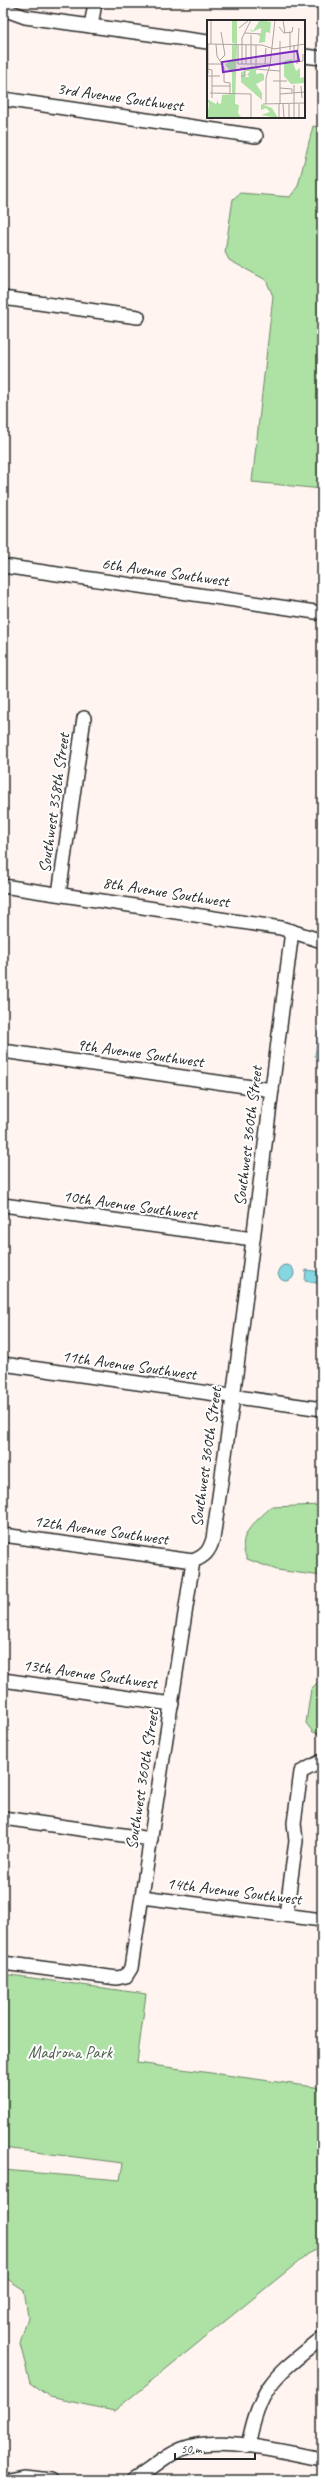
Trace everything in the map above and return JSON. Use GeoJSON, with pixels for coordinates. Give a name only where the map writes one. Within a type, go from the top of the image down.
{"type":"FeatureCollection","features":[{"type":"Feature","properties":{"kind":"street"},"geometry":{"type":"LineString","coordinates":[[91,26],[95,3]]}},
{"type":"Feature","properties":{"kind":"street"},"geometry":{"type":"LineString","coordinates":[[3,9],[25,17],[207,42]]}},
{"type":"Feature","properties":{"kind":"street"},"geometry":{"type":"LineString","coordinates":[[305,56],[322,58]]}},
{"type":"Feature","properties":{"kind":"street","name":"3rd Avenue Southwest"},"geometry":{"type":"LineString","coordinates":[[3,98],[256,136]]}},
{"type":"Feature","properties":{"kind":"street"},"geometry":{"type":"LineString","coordinates":[[3,298],[138,317]]}},
{"type":"Feature","properties":{"kind":"street","name":"6th Avenue Southwest"},"geometry":{"type":"LineString","coordinates":[[3,566],[322,613]]}},
{"type":"Feature","properties":{"kind":"street","name":"Southwest 358th Street"},"geometry":{"type":"LineString","coordinates":[[59,894],[84,718]]}},
{"type":"Feature","properties":{"kind":"street","name":"8th Avenue Southwest"},"geometry":{"type":"LineString","coordinates":[[3,886],[292,931],[322,941]]}},
{"type":"Feature","properties":{"kind":"street","name":"Southwest 360th Street"},"geometry":{"type":"LineString","coordinates":[[3,1963],[117,1978],[126,1976],[131,1968],[193,1562],[203,1557],[210,1550],[213,1539],[233,1398],[292,931]]}},
{"type":"Feature","properties":{"kind":"street","name":"9th Avenue Southwest"},"geometry":{"type":"LineString","coordinates":[[3,1051],[272,1090]]}},
{"type":"Feature","properties":{"kind":"street","name":"10th Avenue Southwest"},"geometry":{"type":"LineString","coordinates":[[3,1206],[253,1239]]}},
{"type":"Feature","properties":{"kind":"street","name":"11th Avenue Southwest"},"geometry":{"type":"LineString","coordinates":[[3,1364],[233,1398],[322,1409]]}},
{"type":"Feature","properties":{"kind":"street","name":"12th Avenue Southwest"},"geometry":{"type":"LineString","coordinates":[[3,1535],[193,1562]]}},
{"type":"Feature","properties":{"kind":"street","name":"13th Avenue Southwest"},"geometry":{"type":"LineString","coordinates":[[3,1680],[172,1704]]}},
{"type":"Feature","properties":{"kind":"street"},"geometry":{"type":"LineString","coordinates":[[286,1915],[296,1841],[294,1823],[301,1772],[322,1761]]}},
{"type":"Feature","properties":{"kind":"street"},"geometry":{"type":"LineString","coordinates":[[3,1818],[151,1839]]}},
{"type":"Feature","properties":{"kind":"street","name":"14th Avenue Southwest"},"geometry":{"type":"LineString","coordinates":[[142,1897],[322,1920]]}},
{"type":"Feature","properties":{"kind":"street"},"geometry":{"type":"LineString","coordinates":[[248,2446],[257,2407],[265,2391],[288,2366],[322,2338]]}},
{"type":"Feature","properties":{"kind":"street"},"geometry":{"type":"LineString","coordinates":[[133,2480],[165,2458],[193,2445],[223,2444],[248,2446],[322,2459]]}},
{"type":"Feature","properties":{"kind":"street"},"geometry":{"type":"LineString","coordinates":[[11,2480],[26,2477],[51,2480]]}},
{"type":"Feature","properties":{"kind":"green space"},"geometry":{"type":"Polygon","coordinates":[[[313,126],[322,128],[322,489],[252,482],[273,296],[266,280],[229,260],[225,252],[233,199],[240,193],[290,197],[298,186],[313,126]]]}},
{"type":"Feature","properties":{"kind":"green space"},"geometry":{"type":"Polygon","coordinates":[[[322,1505],[322,1576],[277,1570],[247,1559],[243,1543],[245,1536],[253,1524],[271,1507],[322,1505]]]}},
{"type":"Feature","properties":{"kind":"green space"},"geometry":{"type":"Polygon","coordinates":[[[322,1678],[322,1735],[313,1732],[306,1723],[311,1689],[322,1678]]]}},
{"type":"Feature","properties":{"kind":"green space","name":"Madrona Park"},"geometry":{"type":"Polygon","coordinates":[[[3,1974],[146,1994],[137,2063],[322,2088],[322,2247],[308,2254],[114,2411],[50,2397],[30,2383],[20,2344],[28,2317],[24,2290],[3,2276],[3,2170],[120,2180],[123,2163],[3,2148],[3,1974]]]}},
{"type":"Feature","properties":{"kind":"water"},"geometry":{"type":"Polygon","coordinates":[[[322,1009],[322,1058],[319,1059],[315,1056],[322,1009]]]}},
{"type":"Feature","properties":{"kind":"water"},"geometry":{"type":"Polygon","coordinates":[[[283,1265],[289,1265],[294,1270],[292,1279],[289,1281],[283,1281],[278,1276],[278,1270],[283,1265]]]}},
{"type":"Feature","properties":{"kind":"water"},"geometry":{"type":"Polygon","coordinates":[[[306,1270],[322,1272],[322,1284],[305,1281],[306,1270]]]}}]}
